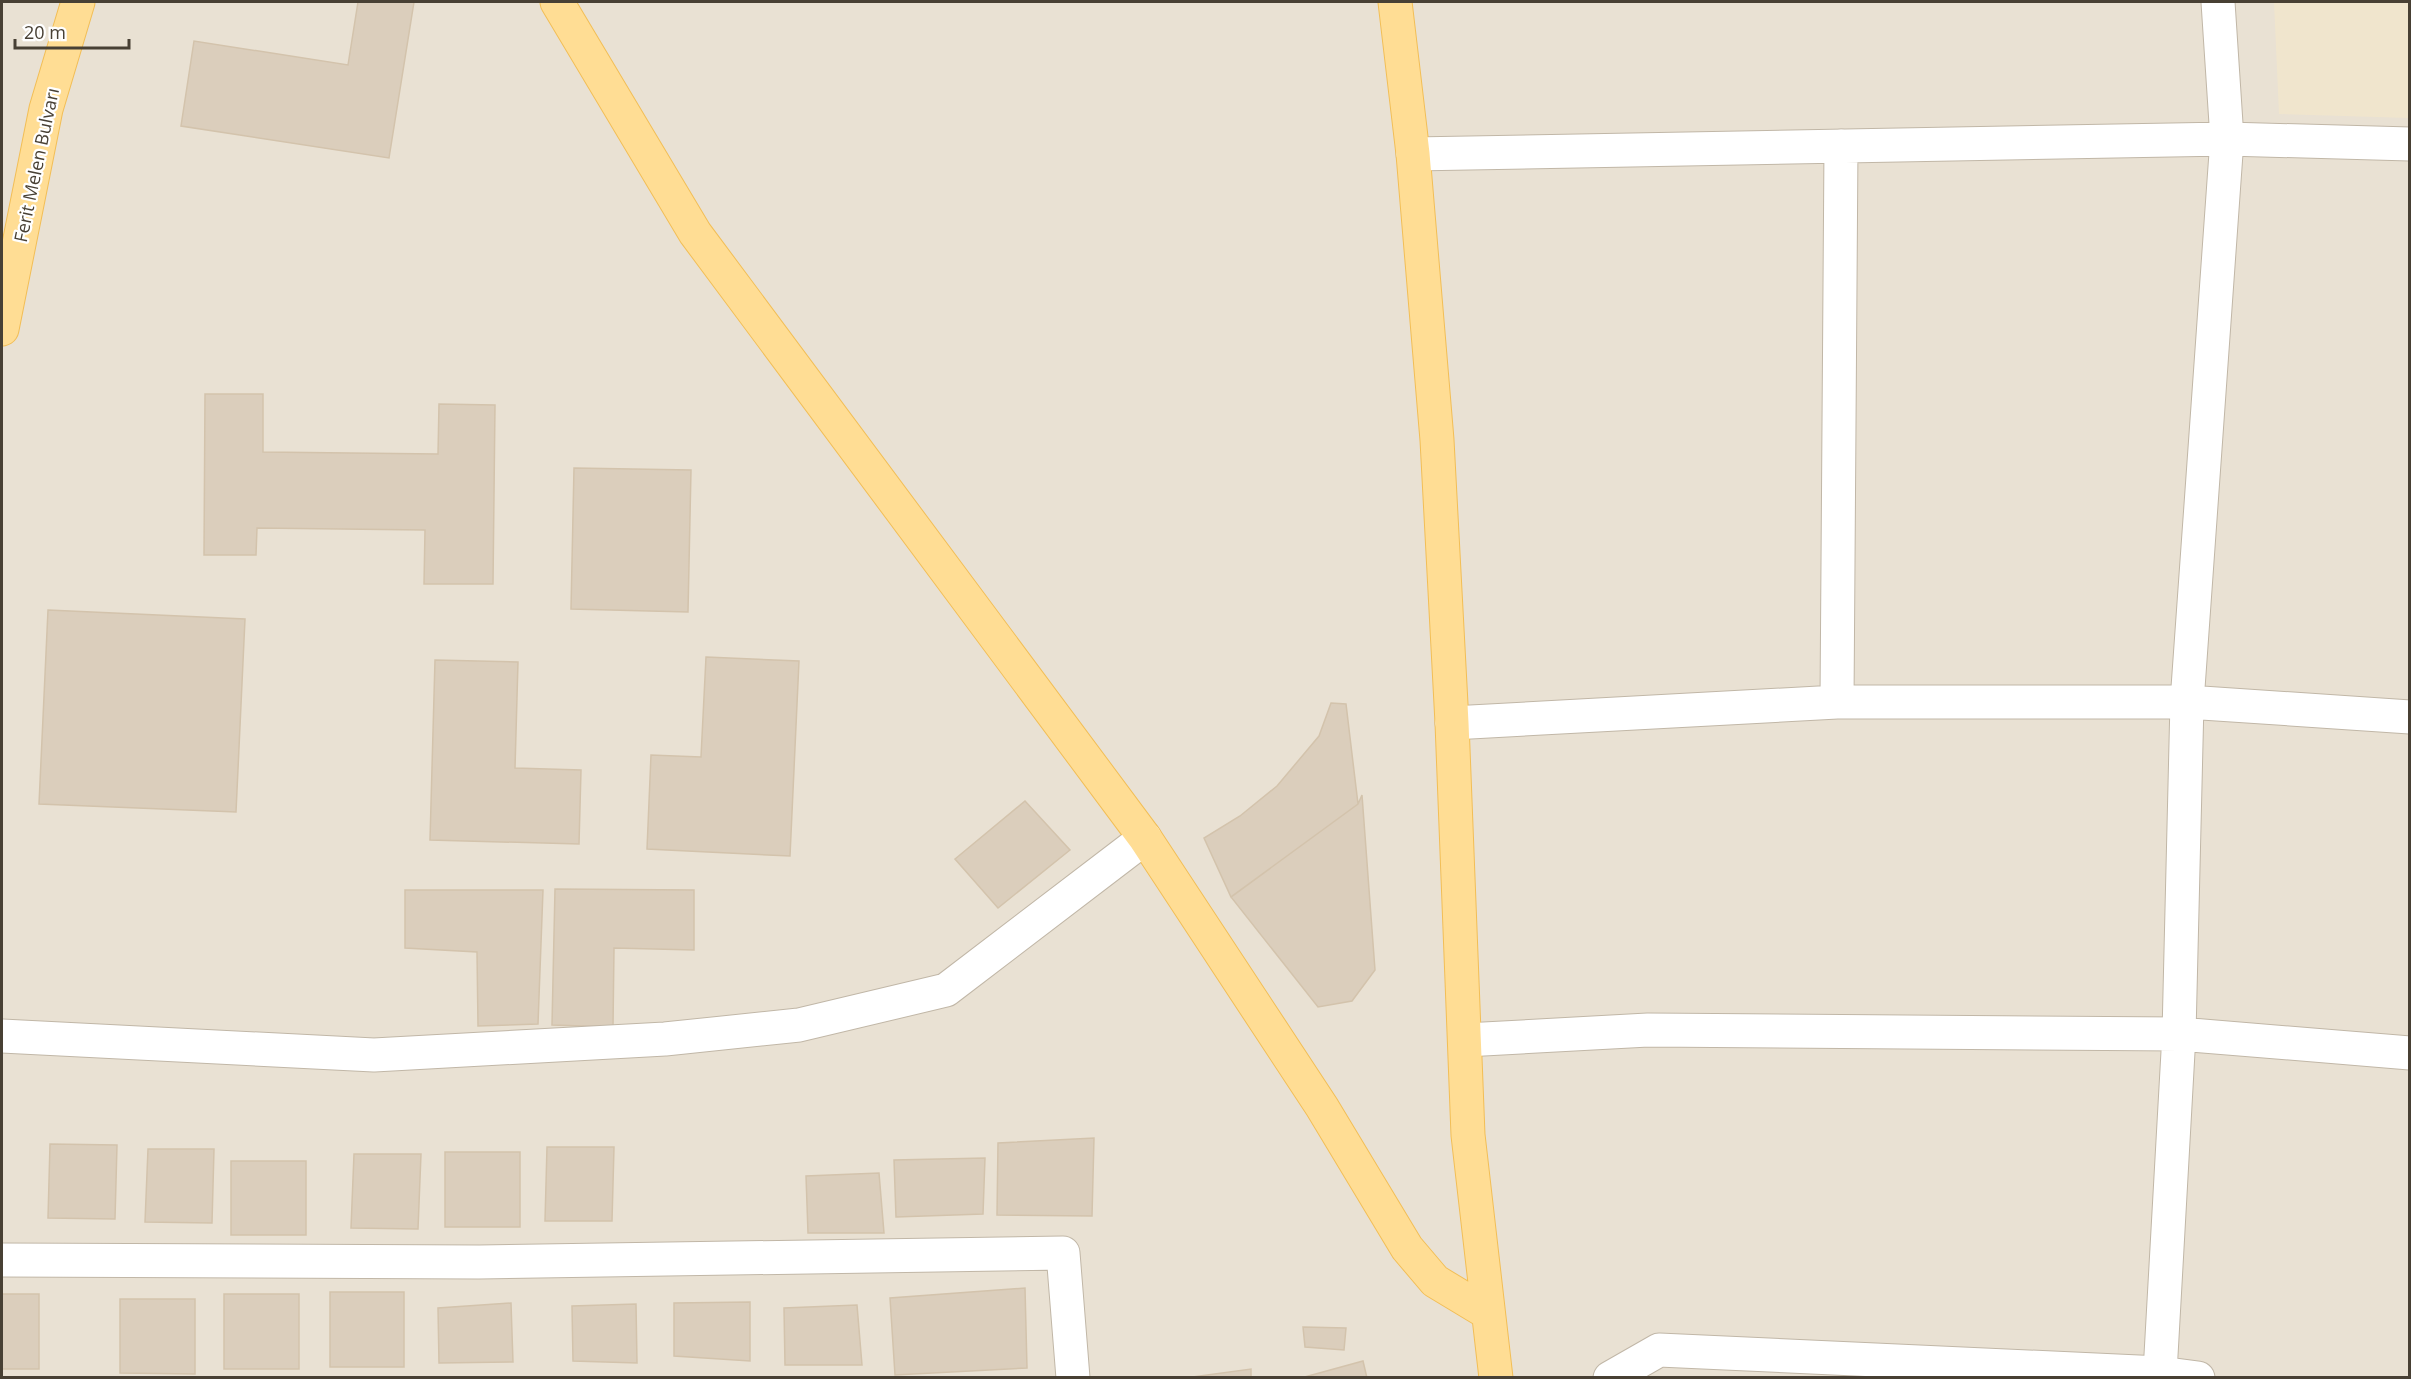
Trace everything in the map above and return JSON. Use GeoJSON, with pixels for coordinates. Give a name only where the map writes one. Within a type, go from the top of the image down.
{"type":"FeatureCollection","features":[{"type":"Feature","properties":{"kind":"main road","name":"Ferit Melen Bulvarı"},"geometry":{"type":"LineString","coordinates":[[2,329],[46,109],[78,2]]}},
{"type":"Feature","properties":{"kind":"main road"},"geometry":{"type":"LineString","coordinates":[[557,2],[695,233],[1145,838],[1322,1107],[1407,1248],[1435,1281],[1488,1313]]}},
{"type":"Feature","properties":{"kind":"main road"},"geometry":{"type":"LineString","coordinates":[[1395,2],[1413,154],[1437,440],[1452,723],[1468,1135],[1496,1377]]}},
{"type":"Feature","properties":{"kind":"street"},"geometry":{"type":"LineString","coordinates":[[2160,1373],[2179,1034],[2187,702],[2227,139],[2218,2]]}},
{"type":"Feature","properties":{"kind":"street"},"geometry":{"type":"LineString","coordinates":[[1413,154],[2227,139],[2409,144]]}},
{"type":"Feature","properties":{"kind":"street"},"geometry":{"type":"LineString","coordinates":[[1837,702],[1841,146]]}},
{"type":"Feature","properties":{"kind":"street"},"geometry":{"type":"LineString","coordinates":[[1452,723],[1837,702],[2187,702],[2409,717]]}},
{"type":"Feature","properties":{"kind":"street"},"geometry":{"type":"LineString","coordinates":[[2,1036],[374,1055],[665,1039],[798,1025],[946,990],[1145,838]]}},
{"type":"Feature","properties":{"kind":"street"},"geometry":{"type":"LineString","coordinates":[[1465,1040],[1648,1030],[2179,1034],[2409,1053]]}},
{"type":"Feature","properties":{"kind":"street"},"geometry":{"type":"LineString","coordinates":[[2,1260],[479,1262],[1063,1252],[1073,1377]]}},
{"type":"Feature","properties":{"kind":"street"},"geometry":{"type":"LineString","coordinates":[[1610,1377],[1659,1350],[2160,1373],[2198,1377]]}},
{"type":"Feature","properties":{"kind":"shaded area"},"geometry":{"type":"Polygon","coordinates":[[[2,2],[2409,2],[2409,1377],[2,1377],[2,2]]]}},
{"type":"Feature","properties":{"kind":"shaded area"},"geometry":{"type":"Polygon","coordinates":[[[2274,2],[2409,2],[2409,118],[2279,114],[2274,2]]]}},
{"type":"Feature","properties":{"kind":"building"},"geometry":{"type":"Polygon","coordinates":[[[358,2],[414,2],[389,158],[181,126],[194,41],[348,65],[358,2]]]}},
{"type":"Feature","properties":{"kind":"building"},"geometry":{"type":"Polygon","coordinates":[[[205,394],[263,394],[263,452],[438,454],[439,404],[495,405],[493,584],[424,584],[425,530],[257,528],[256,555],[204,555],[205,394]]]}},
{"type":"Feature","properties":{"kind":"building"},"geometry":{"type":"Polygon","coordinates":[[[574,468],[691,470],[688,612],[571,609],[574,468]]]}},
{"type":"Feature","properties":{"kind":"building"},"geometry":{"type":"Polygon","coordinates":[[[48,610],[245,619],[236,812],[39,804],[48,610]]]}},
{"type":"Feature","properties":{"kind":"building"},"geometry":{"type":"Polygon","coordinates":[[[706,657],[799,661],[790,856],[647,849],[651,755],[701,757],[706,657]]]}},
{"type":"Feature","properties":{"kind":"building"},"geometry":{"type":"Polygon","coordinates":[[[435,660],[518,662],[515,768],[581,770],[579,844],[430,840],[435,660]]]}},
{"type":"Feature","properties":{"kind":"building"},"geometry":{"type":"Polygon","coordinates":[[[1331,703],[1346,704],[1358,804],[1231,897],[1204,838],[1240,816],[1277,786],[1319,736],[1331,703]]]}},
{"type":"Feature","properties":{"kind":"building"},"geometry":{"type":"Polygon","coordinates":[[[1362,795],[1375,970],[1352,1001],[1318,1007],[1231,897],[1358,804],[1362,795]]]}},
{"type":"Feature","properties":{"kind":"building"},"geometry":{"type":"Polygon","coordinates":[[[1025,801],[1070,850],[998,908],[955,859],[1025,801]]]}},
{"type":"Feature","properties":{"kind":"building"},"geometry":{"type":"Polygon","coordinates":[[[555,889],[694,890],[694,950],[614,948],[613,1027],[552,1025],[555,889]]]}},
{"type":"Feature","properties":{"kind":"building"},"geometry":{"type":"Polygon","coordinates":[[[405,890],[543,890],[538,1024],[478,1026],[477,952],[405,948],[405,890]]]}},
{"type":"Feature","properties":{"kind":"building"},"geometry":{"type":"Polygon","coordinates":[[[1094,1138],[1092,1216],[997,1215],[998,1143],[1094,1138]]]}},
{"type":"Feature","properties":{"kind":"building"},"geometry":{"type":"Polygon","coordinates":[[[50,1144],[117,1145],[115,1219],[48,1218],[50,1144]]]}},
{"type":"Feature","properties":{"kind":"building"},"geometry":{"type":"Polygon","coordinates":[[[547,1147],[614,1147],[612,1221],[545,1221],[547,1147]]]}},
{"type":"Feature","properties":{"kind":"building"},"geometry":{"type":"Polygon","coordinates":[[[148,1149],[214,1149],[212,1223],[145,1222],[148,1149]]]}},
{"type":"Feature","properties":{"kind":"building"},"geometry":{"type":"Polygon","coordinates":[[[445,1152],[520,1152],[520,1227],[445,1227],[445,1152]]]}},
{"type":"Feature","properties":{"kind":"building"},"geometry":{"type":"Polygon","coordinates":[[[354,1154],[421,1154],[418,1229],[351,1228],[354,1154]]]}},
{"type":"Feature","properties":{"kind":"building"},"geometry":{"type":"Polygon","coordinates":[[[985,1158],[983,1214],[896,1217],[894,1160],[985,1158]]]}},
{"type":"Feature","properties":{"kind":"building"},"geometry":{"type":"Polygon","coordinates":[[[231,1161],[306,1161],[306,1235],[231,1235],[231,1161]]]}},
{"type":"Feature","properties":{"kind":"building"},"geometry":{"type":"Polygon","coordinates":[[[879,1173],[884,1233],[808,1233],[806,1176],[879,1173]]]}},
{"type":"Feature","properties":{"kind":"building"},"geometry":{"type":"Polygon","coordinates":[[[1025,1288],[1027,1368],[895,1375],[890,1298],[1025,1288]]]}},
{"type":"Feature","properties":{"kind":"building"},"geometry":{"type":"Polygon","coordinates":[[[330,1292],[404,1292],[404,1367],[330,1367],[330,1292]]]}},
{"type":"Feature","properties":{"kind":"building"},"geometry":{"type":"Polygon","coordinates":[[[2,1294],[39,1294],[39,1369],[2,1369],[2,1294]]]}},
{"type":"Feature","properties":{"kind":"building"},"geometry":{"type":"Polygon","coordinates":[[[224,1294],[299,1294],[299,1369],[224,1369],[224,1294]]]}},
{"type":"Feature","properties":{"kind":"building"},"geometry":{"type":"Polygon","coordinates":[[[120,1299],[195,1299],[195,1374],[120,1373],[120,1299]]]}},
{"type":"Feature","properties":{"kind":"building"},"geometry":{"type":"Polygon","coordinates":[[[750,1302],[750,1361],[674,1356],[674,1303],[750,1302]]]}},
{"type":"Feature","properties":{"kind":"building"},"geometry":{"type":"Polygon","coordinates":[[[511,1303],[513,1362],[439,1363],[438,1308],[511,1303]]]}},
{"type":"Feature","properties":{"kind":"building"},"geometry":{"type":"Polygon","coordinates":[[[636,1304],[637,1363],[573,1361],[572,1306],[636,1304]]]}},
{"type":"Feature","properties":{"kind":"building"},"geometry":{"type":"Polygon","coordinates":[[[857,1305],[862,1365],[785,1365],[784,1308],[857,1305]]]}},
{"type":"Feature","properties":{"kind":"building"},"geometry":{"type":"Polygon","coordinates":[[[1303,1327],[1346,1328],[1344,1350],[1305,1347],[1303,1327]]]}},
{"type":"Feature","properties":{"kind":"building"},"geometry":{"type":"Polygon","coordinates":[[[1363,1361],[1367,1378],[1301,1378],[1363,1361]]]}},
{"type":"Feature","properties":{"kind":"building"},"geometry":{"type":"Polygon","coordinates":[[[1251,1369],[1251,1378],[1185,1378],[1251,1369]]]}}]}
